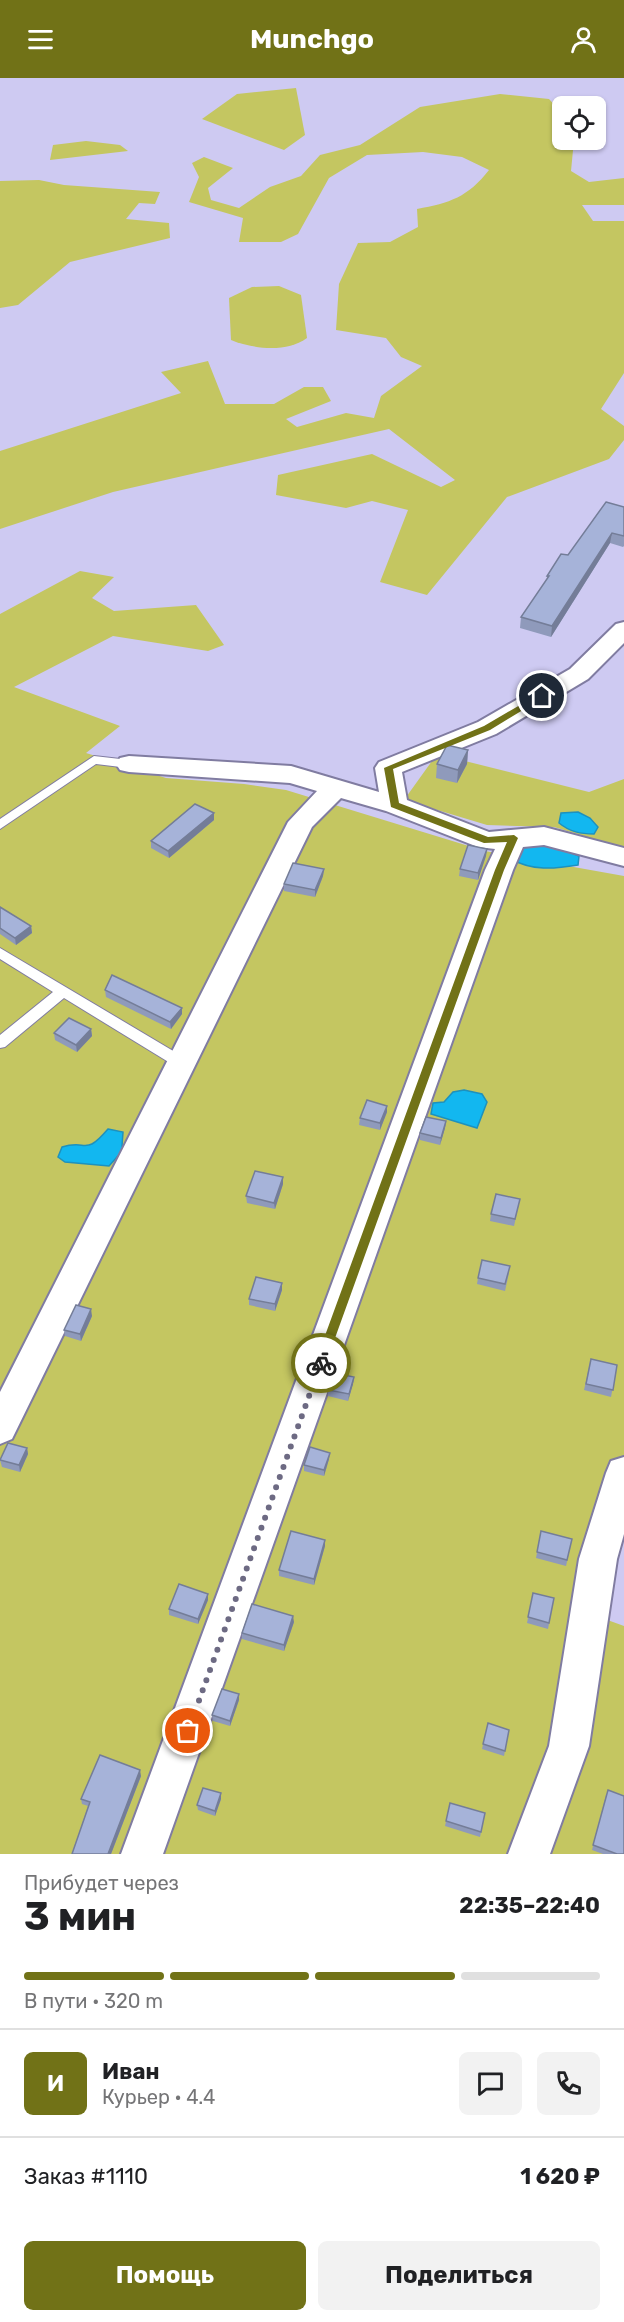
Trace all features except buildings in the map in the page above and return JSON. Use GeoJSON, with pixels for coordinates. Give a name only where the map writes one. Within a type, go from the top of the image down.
{"type":"FeatureCollection","features":[{"type":"Feature","properties":{"kind":"street"},"geometry":{"type":"LineString","coordinates":[[395,805],[388,768],[487,728],[579,674],[624,629]]}},
{"type":"Feature","properties":{"kind":"street"},"geometry":{"type":"LineString","coordinates":[[129,764],[291,775],[395,805],[488,841],[544,836],[624,857]]}},
{"type":"Feature","properties":{"kind":"street"},"geometry":{"type":"LineString","coordinates":[[0,1428],[301,822],[336,788]]}},
{"type":"Feature","properties":{"kind":"street"},"geometry":{"type":"LineString","coordinates":[[142,1854],[499,870],[514,838]]}},
{"type":"Feature","properties":{"kind":"street"},"geometry":{"type":"LineString","coordinates":[[530,1854],[569,1746],[598,1559],[624,1473]]}},
{"type":"Feature","properties":{"kind":"lane"},"geometry":{"type":"LineString","coordinates":[[0,825],[94,760],[129,764]]}},
{"type":"Feature","properties":{"kind":"lane"},"geometry":{"type":"LineString","coordinates":[[0,953],[180,1062]]}},
{"type":"Feature","properties":{"kind":"lane"},"geometry":{"type":"LineString","coordinates":[[0,1043],[63,991]]}},
{"type":"Feature","properties":{"kind":"shaded area"},"geometry":{"type":"Polygon","coordinates":[[[296,88],[305,135],[284,150],[202,119],[237,94],[296,88]]]}},
{"type":"Feature","properties":{"kind":"shaded area"},"geometry":{"type":"Polygon","coordinates":[[[500,94],[549,99],[552,102],[552,150],[573,150],[571,171],[589,182],[624,178],[624,205],[582,205],[593,221],[624,221],[624,373],[601,409],[624,426],[624,440],[609,459],[507,497],[427,595],[380,582],[408,510],[372,501],[346,508],[276,495],[278,475],[372,454],[441,487],[455,480],[389,429],[113,492],[0,529],[0,451],[181,393],[161,372],[208,361],[225,404],[274,404],[304,387],[323,387],[331,401],[286,419],[297,427],[346,413],[374,418],[381,396],[422,366],[401,357],[386,338],[336,330],[339,284],[358,243],[390,242],[418,227],[417,209],[449,201],[466,193],[489,170],[462,157],[423,152],[367,155],[329,178],[298,234],[281,242],[239,242],[243,218],[189,202],[199,177],[192,163],[204,157],[233,168],[208,188],[211,200],[239,208],[270,187],[301,176],[320,155],[360,145],[420,107],[500,94]]]}},
{"type":"Feature","properties":{"kind":"shaded area"},"geometry":{"type":"Polygon","coordinates":[[[86,141],[120,145],[128,151],[50,160],[53,145],[86,141]]]}},
{"type":"Feature","properties":{"kind":"shaded area"},"geometry":{"type":"Polygon","coordinates":[[[39,180],[64,185],[160,192],[155,204],[139,203],[126,219],[169,223],[170,238],[70,262],[18,305],[0,308],[0,181],[39,180]]]}},
{"type":"Feature","properties":{"kind":"shaded area"},"geometry":{"type":"Polygon","coordinates":[[[279,286],[301,295],[307,338],[299,343],[280,348],[249,346],[231,340],[229,298],[252,287],[279,286]]]}},
{"type":"Feature","properties":{"kind":"shaded area"},"geometry":{"type":"Polygon","coordinates":[[[80,571],[114,577],[92,598],[114,611],[196,605],[224,645],[208,651],[113,636],[14,687],[120,726],[86,753],[166,778],[286,790],[485,851],[624,876],[624,1496],[602,1618],[624,1626],[624,1854],[0,1854],[0,614],[80,571]]]}},
{"type":"Feature","properties":{"kind":"shaded area"},"geometry":{"type":"Polygon","coordinates":[[[437,754],[589,792],[624,779],[624,848],[554,827],[487,825],[404,800],[437,754]]]}},
{"type":"Feature","properties":{"kind":"water"},"geometry":{"type":"Polygon","coordinates":[[[578,812],[590,818],[598,827],[594,834],[576,832],[559,823],[561,813],[578,812]]]}},
{"type":"Feature","properties":{"kind":"water"},"geometry":{"type":"Polygon","coordinates":[[[539,845],[562,849],[579,856],[578,865],[543,868],[527,866],[511,859],[518,846],[539,845]]]}},
{"type":"Feature","properties":{"kind":"water"},"geometry":{"type":"Polygon","coordinates":[[[464,1090],[482,1094],[487,1102],[477,1128],[431,1114],[433,1103],[444,1102],[453,1092],[464,1090]]]}},
{"type":"Feature","properties":{"kind":"water"},"geometry":{"type":"Polygon","coordinates":[[[108,1129],[123,1132],[122,1146],[126,1148],[124,1154],[118,1156],[109,1166],[65,1162],[58,1157],[62,1147],[90,1145],[108,1129]]]}},
{"type":"Feature","properties":{"kind":"way so far"},"geometry":{"type":"LineString","coordinates":[[188,1731],[321,1363]]}},
{"type":"Feature","properties":{"kind":"route"},"geometry":{"type":"LineString","coordinates":[[321,1363],[499,870],[514,838],[488,841],[395,805],[388,768],[487,728],[542,696]]}}]}
